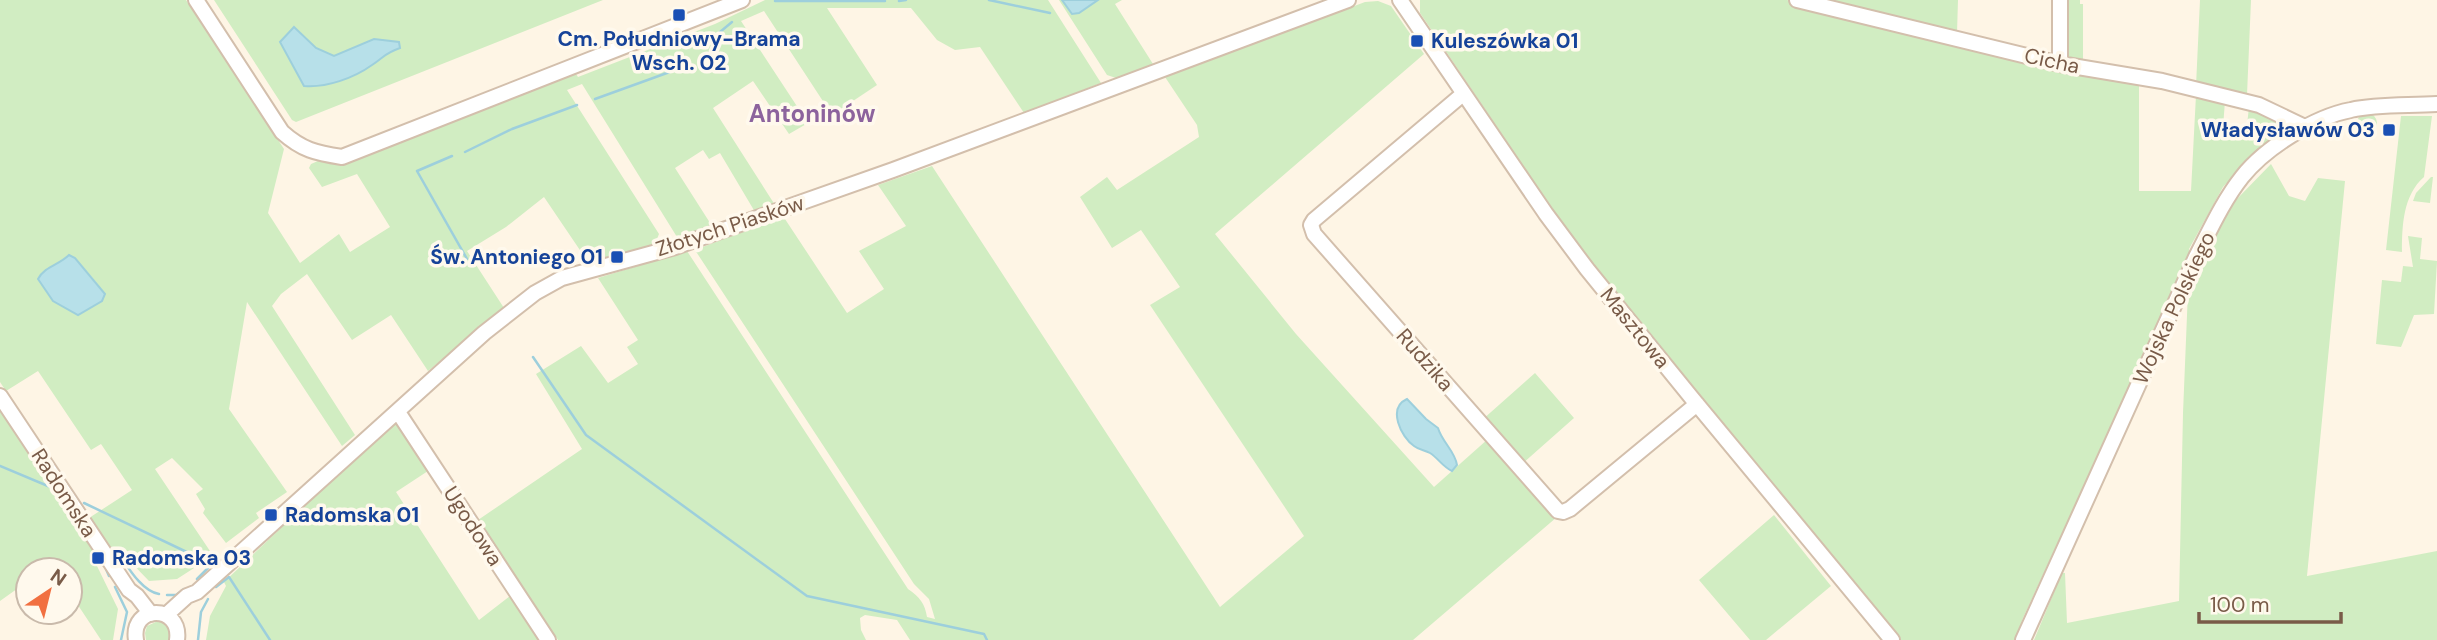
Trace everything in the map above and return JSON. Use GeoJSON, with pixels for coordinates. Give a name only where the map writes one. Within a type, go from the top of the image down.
{"type":"FeatureCollection","features":[{"type":"Feature","properties":{"kind":"street"},"geometry":{"type":"LineString","coordinates":[[196,0],[282,132],[314,153],[342,158],[742,0]]}},
{"type":"Feature","properties":{"kind":"street","name":"Złotych Piasków"},"geometry":{"type":"LineString","coordinates":[[170,619],[187,596],[197,592],[484,333],[535,293],[562,278],[675,247],[893,170],[1348,0]]}},
{"type":"Feature","properties":{"kind":"street","name":"Masztowa"},"geometry":{"type":"LineString","coordinates":[[1399,0],[1546,214],[1697,404],[1892,640]]}},
{"type":"Feature","properties":{"kind":"street","name":"Cicha"},"geometry":{"type":"LineString","coordinates":[[1797,0],[2060,64],[2136,75],[2245,102],[2278,113],[2305,127]]}},
{"type":"Feature","properties":{"kind":"street"},"geometry":{"type":"LineString","coordinates":[[2060,0],[2060,64]]}},
{"type":"Feature","properties":{"kind":"street","name":"Rudzika"},"geometry":{"type":"LineString","coordinates":[[1463,94],[1314,220],[1311,225],[1314,234],[1558,511],[1570,509],[1697,404]]}},
{"type":"Feature","properties":{"kind":"street","name":"Wojska Polskiego"},"geometry":{"type":"LineString","coordinates":[[2023,640],[2196,257],[2217,215],[2243,176],[2287,137],[2327,117],[2351,109],[2437,104]]}},
{"type":"Feature","properties":{"kind":"street","name":"Radomska"},"geometry":{"type":"LineString","coordinates":[[0,396],[128,590],[130,599],[145,617]]}},
{"type":"Feature","properties":{"kind":"street","name":"Ugodowa"},"geometry":{"type":"LineString","coordinates":[[398,412],[548,640]]}},
{"type":"Feature","properties":{"kind":"street"},"geometry":{"type":"LineString","coordinates":[[136,640],[135,631],[145,617],[170,619],[178,633],[177,640]]}},
{"type":"Feature","properties":{"kind":"green space"},"geometry":{"type":"Polygon","coordinates":[[[0,0],[186,0],[284,149],[268,213],[300,263],[339,234],[350,252],[390,227],[357,174],[322,187],[309,168],[311,164],[318,161],[348,163],[576,74],[578,77],[715,24],[765,0],[1048,0],[1101,83],[1024,113],[980,47],[955,50],[937,40],[911,8],[827,8],[877,85],[832,115],[764,11],[741,21],[808,123],[789,134],[753,81],[713,108],[775,205],[755,212],[720,153],[709,159],[703,150],[675,168],[712,226],[677,237],[582,84],[567,90],[659,234],[655,244],[588,262],[544,197],[506,227],[467,251],[504,308],[428,371],[391,315],[352,340],[307,274],[281,294],[272,306],[355,435],[342,446],[247,302],[229,409],[287,492],[256,513],[259,518],[226,543],[203,513],[205,509],[196,494],[203,489],[172,458],[155,469],[212,554],[177,579],[149,581],[120,551],[113,555],[89,518],[132,490],[101,444],[91,450],[38,371],[6,391],[0,382],[0,0]],[[69,255],[44,271],[38,279],[53,301],[96,282],[75,258],[69,255]]]}},
{"type":"Feature","properties":{"kind":"green space"},"geometry":{"type":"Polygon","coordinates":[[[214,0],[603,0],[296,122],[292,120],[214,0]]]}},
{"type":"Feature","properties":{"kind":"green space"},"geometry":{"type":"Polygon","coordinates":[[[1059,0],[1122,0],[1115,4],[1153,64],[1116,78],[1107,75],[1059,0]]]}},
{"type":"Feature","properties":{"kind":"green space"},"geometry":{"type":"Polygon","coordinates":[[[1420,0],[1787,0],[2058,68],[2139,80],[2139,191],[2191,191],[2196,95],[2225,101],[2223,127],[2227,132],[2246,134],[2249,107],[2293,124],[2243,166],[2223,187],[2189,249],[2189,259],[2015,640],[1900,640],[1582,253],[1420,13],[1420,0]]]}},
{"type":"Feature","properties":{"kind":"green space"},"geometry":{"type":"Polygon","coordinates":[[[1814,0],[1958,0],[1957,33],[1814,0]]]}},
{"type":"Feature","properties":{"kind":"green space"},"geometry":{"type":"Polygon","coordinates":[[[2063,0],[2080,0],[2080,4],[2083,4],[2083,62],[2063,58],[2063,0]]]}},
{"type":"Feature","properties":{"kind":"green space"},"geometry":{"type":"Polygon","coordinates":[[[2200,0],[2251,0],[2247,95],[2196,86],[2200,0]]]}},
{"type":"Feature","properties":{"kind":"green space"},"geometry":{"type":"Polygon","coordinates":[[[1378,1],[1391,6],[1424,54],[1215,234],[1296,334],[1434,487],[1488,439],[1557,517],[1413,640],[910,640],[897,620],[865,615],[860,618],[861,630],[866,640],[558,640],[478,520],[582,449],[536,374],[581,346],[608,383],[638,364],[627,347],[638,340],[598,278],[687,251],[908,589],[921,601],[927,617],[935,619],[929,599],[914,584],[695,250],[783,216],[847,313],[884,289],[859,251],[906,226],[878,185],[932,166],[1220,607],[1304,536],[1150,305],[1180,287],[1141,230],[1112,248],[1080,197],[1107,177],[1117,190],[1199,137],[1197,125],[1165,77],[1365,2],[1378,1]]]}},
{"type":"Feature","properties":{"kind":"green space"},"geometry":{"type":"Polygon","coordinates":[[[2367,113],[2374,116],[2377,123],[2374,130],[2367,133],[2360,130],[2357,123],[2360,116],[2367,113]]]}},
{"type":"Feature","properties":{"kind":"green space"},"geometry":{"type":"Polygon","coordinates":[[[2401,116],[2432,116],[2424,177],[2412,193],[2405,212],[2402,252],[2386,250],[2401,116]]]}},
{"type":"Feature","properties":{"kind":"green space"},"geometry":{"type":"Polygon","coordinates":[[[2271,164],[2289,196],[2305,201],[2318,178],[2345,181],[2307,576],[2437,551],[2437,640],[2034,640],[2062,573],[2065,573],[2067,623],[2179,601],[2188,291],[2222,220],[2235,201],[2271,164]]]}},
{"type":"Feature","properties":{"kind":"green space"},"geometry":{"type":"Polygon","coordinates":[[[2431,177],[2430,203],[2413,201],[2416,193],[2431,177]]]}},
{"type":"Feature","properties":{"kind":"green space"},"geometry":{"type":"Polygon","coordinates":[[[2408,236],[2422,238],[2420,259],[2437,261],[2434,314],[2414,315],[2401,347],[2376,344],[2382,280],[2401,282],[2403,266],[2413,267],[2408,236]]]}},
{"type":"Feature","properties":{"kind":"green space"},"geometry":{"type":"Polygon","coordinates":[[[1535,373],[1574,418],[1521,465],[1482,420],[1535,373]]]}},
{"type":"Feature","properties":{"kind":"green space"},"geometry":{"type":"Polygon","coordinates":[[[0,409],[102,561],[97,566],[118,609],[113,640],[101,640],[84,614],[84,556],[14,556],[14,591],[0,601],[0,409]]]}},
{"type":"Feature","properties":{"kind":"green space"},"geometry":{"type":"Polygon","coordinates":[[[393,422],[400,423],[431,469],[396,492],[479,620],[510,596],[538,640],[206,640],[210,616],[226,586],[224,582],[393,422]]]}},
{"type":"Feature","properties":{"kind":"green space"},"geometry":{"type":"Polygon","coordinates":[[[1774,515],[1831,586],[1766,640],[1750,640],[1699,580],[1774,515]]]}},
{"type":"Feature","properties":{"kind":"green space"},"geometry":{"type":"Polygon","coordinates":[[[158,621],[166,624],[170,631],[169,640],[146,640],[147,626],[158,621]]]}},
{"type":"Feature","properties":{"kind":"water"},"geometry":{"type":"Polygon","coordinates":[[[1062,0],[1098,0],[1079,13],[1072,14],[1062,0]]]}},
{"type":"Feature","properties":{"kind":"water"},"geometry":{"type":"Polygon","coordinates":[[[294,27],[316,48],[334,56],[374,39],[399,42],[400,48],[348,78],[330,84],[304,86],[280,42],[294,27]]]}},
{"type":"Feature","properties":{"kind":"water"},"geometry":{"type":"Polygon","coordinates":[[[69,255],[75,258],[105,294],[102,301],[78,315],[53,301],[38,279],[44,271],[69,255]]]}},
{"type":"Feature","properties":{"kind":"water"},"geometry":{"type":"Polygon","coordinates":[[[1407,399],[1438,428],[1456,460],[1457,465],[1452,471],[1430,453],[1409,442],[1401,430],[1398,409],[1407,399]]]}},
{"type":"Feature","properties":{"kind":"waterway"},"geometry":{"type":"LineString","coordinates":[[899,1],[906,0]]}},
{"type":"Feature","properties":{"kind":"waterway"},"geometry":{"type":"LineString","coordinates":[[989,0],[1050,13]]}},
{"type":"Feature","properties":{"kind":"waterway"},"geometry":{"type":"LineString","coordinates":[[775,1],[885,1]]}},
{"type":"Feature","properties":{"kind":"waterway"},"geometry":{"type":"LineString","coordinates":[[720,32],[732,22]]}},
{"type":"Feature","properties":{"kind":"waterway"},"geometry":{"type":"LineString","coordinates":[[595,99],[678,69]]}},
{"type":"Feature","properties":{"kind":"waterway"},"geometry":{"type":"LineString","coordinates":[[465,152],[512,129],[577,105]]}},
{"type":"Feature","properties":{"kind":"waterway"},"geometry":{"type":"LineString","coordinates":[[452,156],[417,171],[467,259]]}},
{"type":"Feature","properties":{"kind":"waterway"},"geometry":{"type":"LineString","coordinates":[[533,357],[586,435],[807,596],[984,634],[987,640]]}},
{"type":"Feature","properties":{"kind":"waterway"},"geometry":{"type":"LineString","coordinates":[[0,466],[55,489]]}},
{"type":"Feature","properties":{"kind":"waterway"},"geometry":{"type":"LineString","coordinates":[[84,503],[193,555]]}},
{"type":"Feature","properties":{"kind":"waterway"},"geometry":{"type":"LineString","coordinates":[[123,560],[143,586],[159,594]]}},
{"type":"Feature","properties":{"kind":"waterway"},"geometry":{"type":"LineString","coordinates":[[197,579],[212,564]]}},
{"type":"Feature","properties":{"kind":"waterway"},"geometry":{"type":"LineString","coordinates":[[106,569],[109,576]]}},
{"type":"Feature","properties":{"kind":"waterway"},"geometry":{"type":"LineString","coordinates":[[216,587],[229,577],[270,640]]}},
{"type":"Feature","properties":{"kind":"waterway"},"geometry":{"type":"LineString","coordinates":[[115,587],[127,612],[121,640]]}},
{"type":"Feature","properties":{"kind":"waterway"},"geometry":{"type":"LineString","coordinates":[[167,595],[176,595],[184,589]]}},
{"type":"Feature","properties":{"kind":"waterway"},"geometry":{"type":"LineString","coordinates":[[198,640],[201,612],[208,599]]}},
{"type":"Feature","properties":{"kind":"place","name":"Cm. Południowy-Brama Wsch. 02"},"geometry":{"type":"Point","coordinates":[679,15]}},
{"type":"Feature","properties":{"kind":"place","name":"Kuleszówka 01"},"geometry":{"type":"Point","coordinates":[1417,41]}},
{"type":"Feature","properties":{"kind":"place","name":"Władysławów 03"},"geometry":{"type":"Point","coordinates":[2389,130]}},
{"type":"Feature","properties":{"kind":"place","name":"Św. Antoniego 01"},"geometry":{"type":"Point","coordinates":[617,257]}},
{"type":"Feature","properties":{"kind":"place","name":"Radomska 01"},"geometry":{"type":"Point","coordinates":[271,515]}},
{"type":"Feature","properties":{"kind":"place","name":"Radomska 03"},"geometry":{"type":"Point","coordinates":[98,558]}},
{"type":"Feature","properties":{"kind":"district","name":"Antoninów"},"geometry":{"type":"Point","coordinates":[812,113]}}]}
